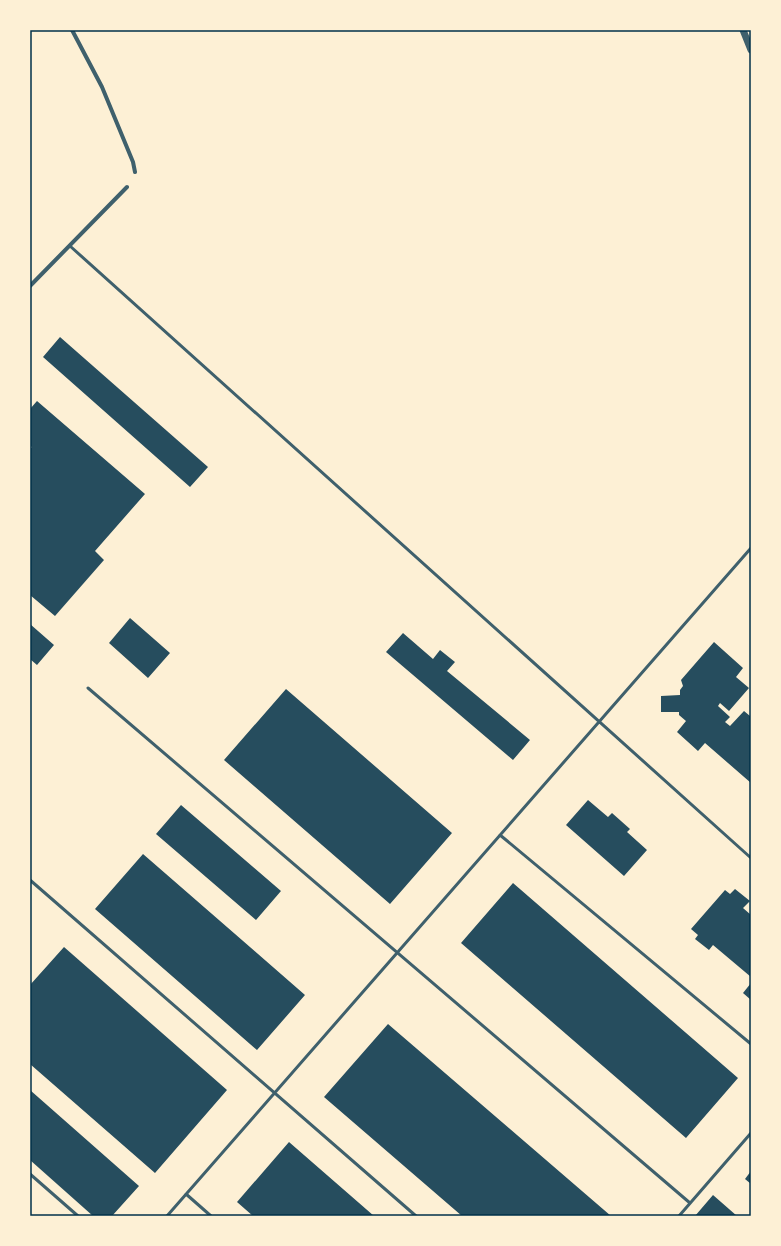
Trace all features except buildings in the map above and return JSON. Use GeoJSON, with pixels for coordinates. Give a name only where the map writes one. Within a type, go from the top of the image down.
{"type":"FeatureCollection","features":[{"type":"Feature","properties":{"kind":"street"},"geometry":{"type":"LineString","coordinates":[[72,30],[102,87],[134,162],[135,172]]}},
{"type":"Feature","properties":{"kind":"street"},"geometry":{"type":"LineString","coordinates":[[743,30],[751,50]]}},
{"type":"Feature","properties":{"kind":"street"},"geometry":{"type":"LineString","coordinates":[[30,286],[126,187]]}},
{"type":"Feature","properties":{"kind":"lane"},"geometry":{"type":"LineString","coordinates":[[70,246],[751,858]]}},
{"type":"Feature","properties":{"kind":"lane"},"geometry":{"type":"LineString","coordinates":[[167,1216],[751,548]]}},
{"type":"Feature","properties":{"kind":"lane"},"geometry":{"type":"LineString","coordinates":[[88,688],[690,1203]]}},
{"type":"Feature","properties":{"kind":"lane"},"geometry":{"type":"LineString","coordinates":[[500,835],[751,1044]]}},
{"type":"Feature","properties":{"kind":"lane"},"geometry":{"type":"LineString","coordinates":[[30,880],[416,1216]]}},
{"type":"Feature","properties":{"kind":"lane"},"geometry":{"type":"LineString","coordinates":[[679,1216],[751,1133]]}},
{"type":"Feature","properties":{"kind":"lane"},"geometry":{"type":"LineString","coordinates":[[30,1174],[78,1216]]}},
{"type":"Feature","properties":{"kind":"lane"},"geometry":{"type":"LineString","coordinates":[[186,1194],[211,1216]]}}]}
